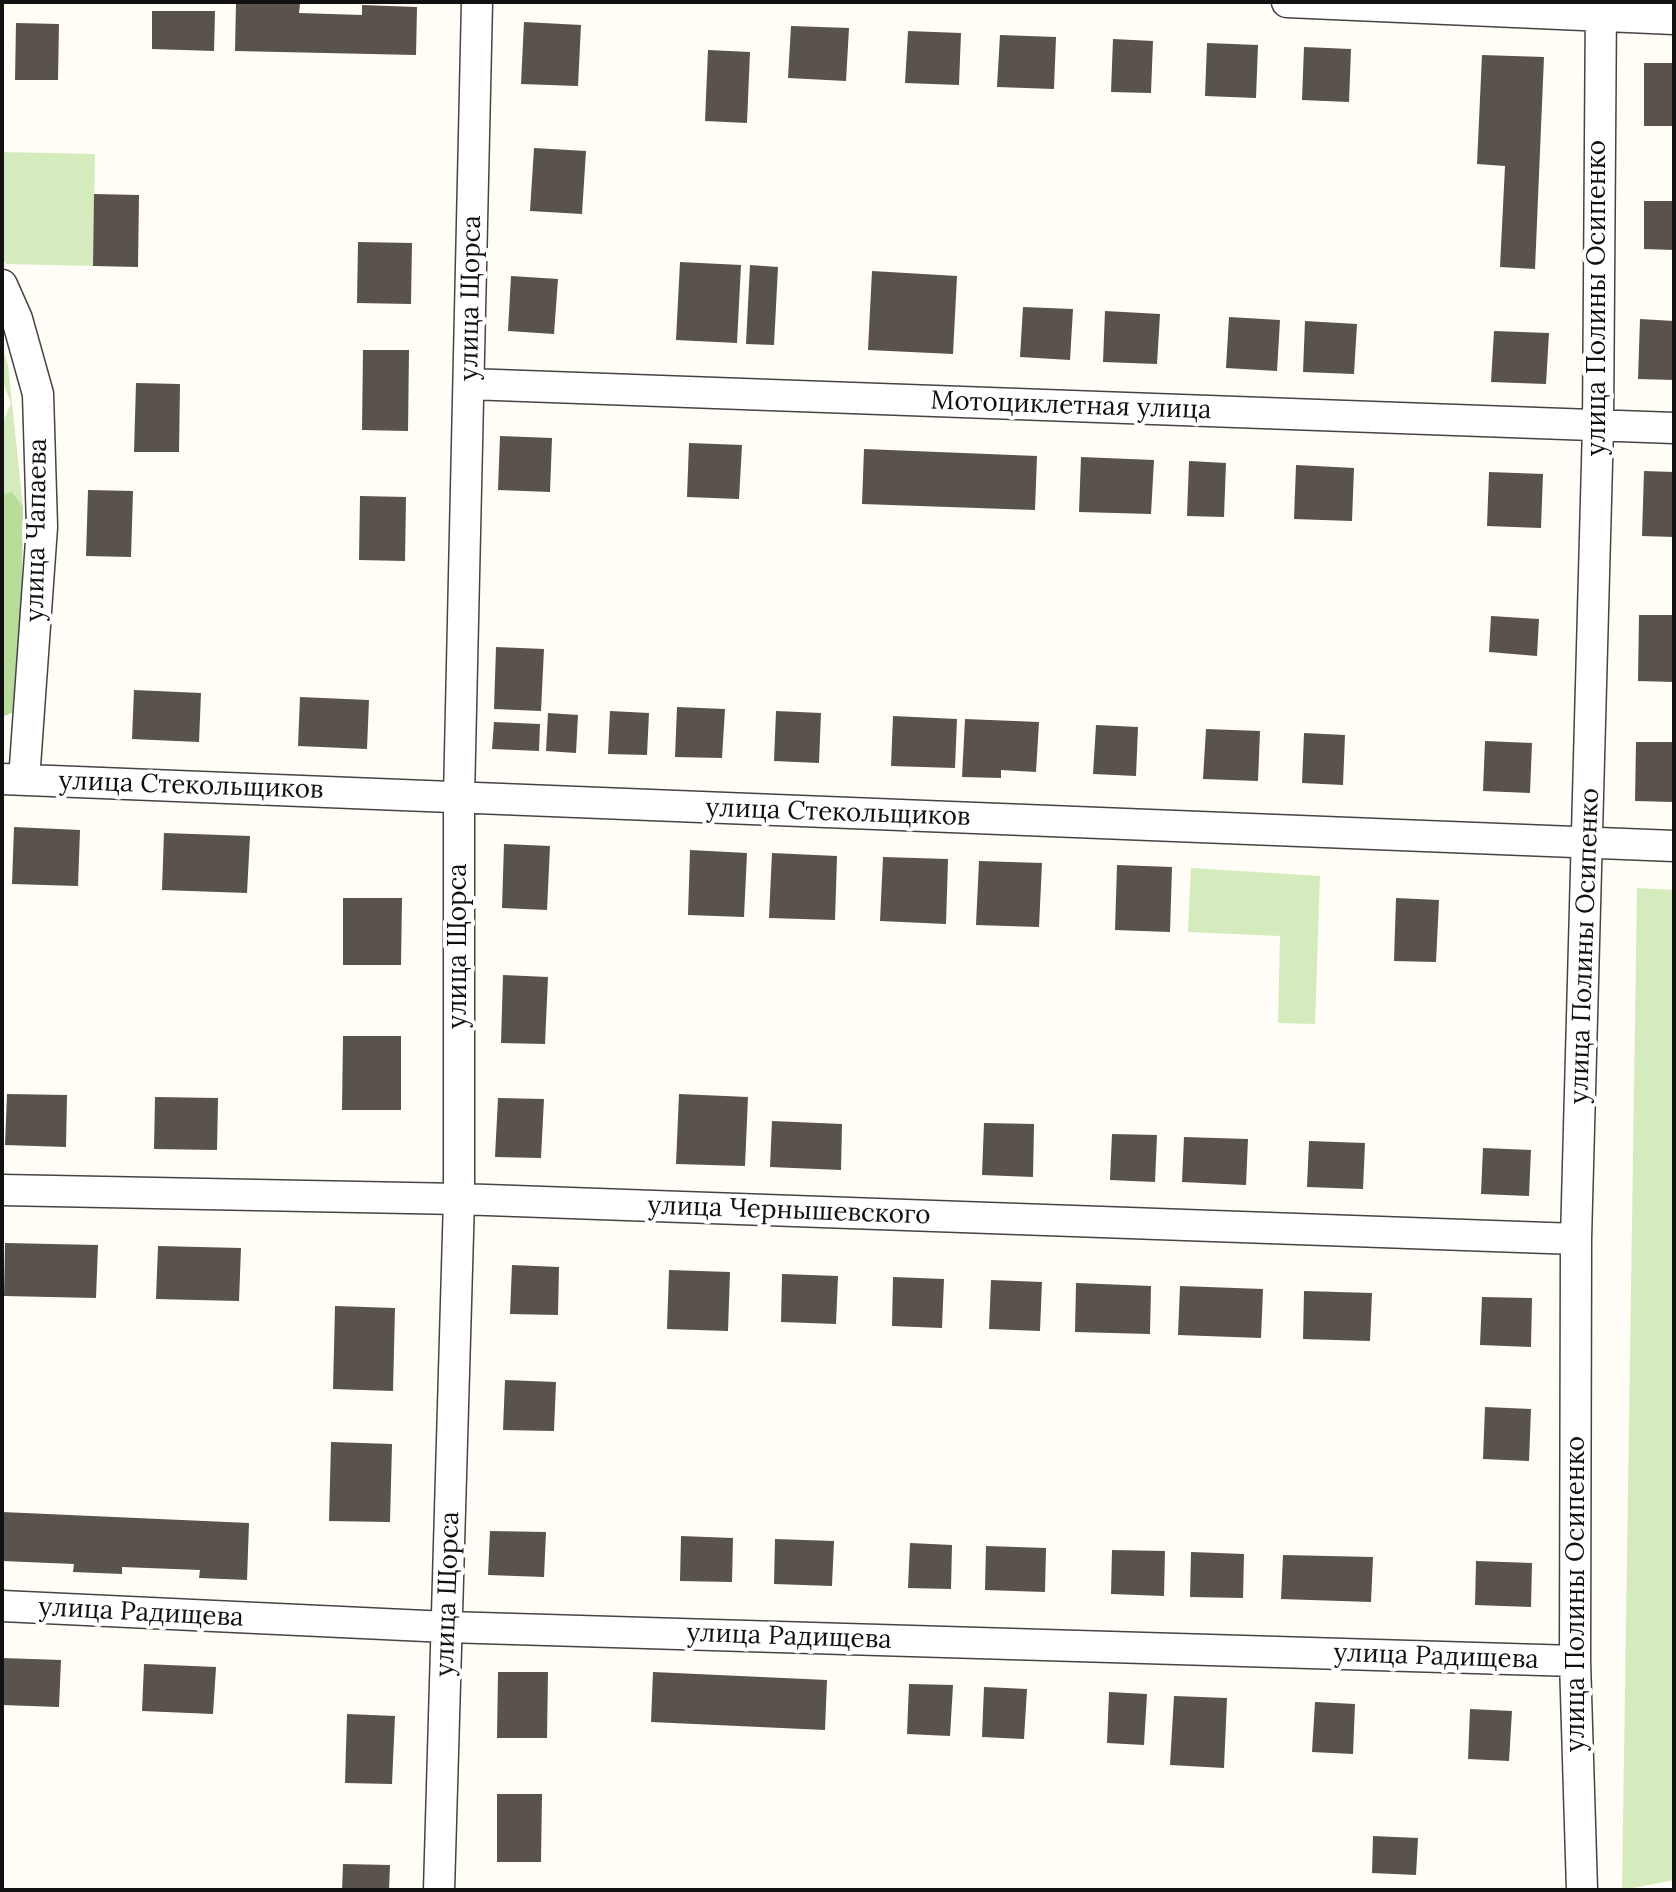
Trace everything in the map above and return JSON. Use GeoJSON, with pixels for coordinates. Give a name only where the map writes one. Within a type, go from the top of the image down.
{"type":"FeatureCollection","features":[{"type":"Feature","properties":{"kind":"street","name":"улица Щорса"},"geometry":{"type":"LineString","coordinates":[[439,1890],[459,1199],[459,797],[477,2]]}},
{"type":"Feature","properties":{"kind":"street"},"geometry":{"type":"LineString","coordinates":[[1287,2],[1601,10],[1674,19]]}},
{"type":"Feature","properties":{"kind":"street","name":"улица Полины Осипенко"},"geometry":{"type":"LineString","coordinates":[[1582,1890],[1575,1661],[1576,1239],[1598,426],[1601,10]]}},
{"type":"Feature","properties":{"kind":"street","name":"улица Чапаева"},"geometry":{"type":"LineString","coordinates":[[2,285],[17,319],[38,394],[42,527],[13,779]]}},
{"type":"Feature","properties":{"kind":"street","name":"Мотоциклетная улица"},"geometry":{"type":"LineString","coordinates":[[469,384],[1674,428]]}},
{"type":"Feature","properties":{"kind":"street","name":"улица Стекольщиков"},"geometry":{"type":"LineString","coordinates":[[13,779],[1588,845],[1674,846]]}},
{"type":"Feature","properties":{"kind":"street","name":"улица Чернышевского"},"geometry":{"type":"LineString","coordinates":[[2,1190],[459,1199],[1576,1239]]}},
{"type":"Feature","properties":{"kind":"street","name":"улица Радищева"},"geometry":{"type":"LineString","coordinates":[[2,1606],[447,1627],[1575,1661]]}},
{"type":"Feature","properties":{"kind":"green space"},"geometry":{"type":"Polygon","coordinates":[[[2,152],[95,154],[93,266],[6,264],[2,257],[2,152]]]}},
{"type":"Feature","properties":{"kind":"green space"},"geometry":{"type":"Polygon","coordinates":[[[2,346],[8,365],[23,507],[12,493],[2,495],[2,424],[11,403],[2,380],[2,346]]]}},
{"type":"Feature","properties":{"kind":"green space"},"geometry":{"type":"Polygon","coordinates":[[[12,492],[23,507],[22,584],[16,711],[2,717],[2,495],[12,492]]]}},
{"type":"Feature","properties":{"kind":"green space"},"geometry":{"type":"Polygon","coordinates":[[[1191,868],[1320,876],[1315,1024],[1278,1023],[1280,936],[1188,932],[1191,868]]]}},
{"type":"Feature","properties":{"kind":"green space"},"geometry":{"type":"Polygon","coordinates":[[[1637,888],[1674,890],[1674,1880],[1622,1890],[1637,888]]]}},
{"type":"Feature","properties":{"kind":"building"},"geometry":{"type":"Polygon","coordinates":[[[236,2],[300,4],[299,13],[362,15],[362,5],[417,7],[416,55],[235,51],[236,2]]]}},
{"type":"Feature","properties":{"kind":"building"},"geometry":{"type":"Polygon","coordinates":[[[152,11],[215,11],[214,51],[152,49],[152,11]]]}},
{"type":"Feature","properties":{"kind":"building"},"geometry":{"type":"Polygon","coordinates":[[[524,22],[581,25],[578,86],[521,84],[524,22]]]}},
{"type":"Feature","properties":{"kind":"building"},"geometry":{"type":"Polygon","coordinates":[[[16,23],[59,24],[58,80],[15,80],[16,23]]]}},
{"type":"Feature","properties":{"kind":"building"},"geometry":{"type":"Polygon","coordinates":[[[791,26],[849,28],[846,81],[788,78],[791,26]]]}},
{"type":"Feature","properties":{"kind":"building"},"geometry":{"type":"Polygon","coordinates":[[[908,31],[961,33],[959,85],[905,83],[908,31]]]}},
{"type":"Feature","properties":{"kind":"building"},"geometry":{"type":"Polygon","coordinates":[[[1000,35],[1056,37],[1054,89],[997,87],[1000,35]]]}},
{"type":"Feature","properties":{"kind":"building"},"geometry":{"type":"Polygon","coordinates":[[[1113,39],[1153,41],[1151,93],[1111,92],[1113,39]]]}},
{"type":"Feature","properties":{"kind":"building"},"geometry":{"type":"Polygon","coordinates":[[[1207,43],[1258,45],[1256,98],[1205,96],[1207,43]]]}},
{"type":"Feature","properties":{"kind":"building"},"geometry":{"type":"Polygon","coordinates":[[[1304,47],[1351,49],[1349,102],[1302,100],[1304,47]]]}},
{"type":"Feature","properties":{"kind":"building"},"geometry":{"type":"Polygon","coordinates":[[[708,50],[750,52],[747,123],[705,121],[708,50]]]}},
{"type":"Feature","properties":{"kind":"building"},"geometry":{"type":"Polygon","coordinates":[[[1482,55],[1544,57],[1535,269],[1500,267],[1505,166],[1477,164],[1482,55]]]}},
{"type":"Feature","properties":{"kind":"building"},"geometry":{"type":"Polygon","coordinates":[[[1644,63],[1674,63],[1674,126],[1644,126],[1644,63]]]}},
{"type":"Feature","properties":{"kind":"building"},"geometry":{"type":"Polygon","coordinates":[[[534,148],[586,151],[582,214],[530,211],[534,148]]]}},
{"type":"Feature","properties":{"kind":"building"},"geometry":{"type":"Polygon","coordinates":[[[94,194],[139,195],[138,267],[93,266],[94,194]]]}},
{"type":"Feature","properties":{"kind":"building"},"geometry":{"type":"Polygon","coordinates":[[[1644,201],[1674,201],[1674,250],[1644,249],[1644,201]]]}},
{"type":"Feature","properties":{"kind":"building"},"geometry":{"type":"Polygon","coordinates":[[[358,242],[412,243],[411,304],[357,303],[358,242]]]}},
{"type":"Feature","properties":{"kind":"building"},"geometry":{"type":"Polygon","coordinates":[[[680,262],[741,265],[737,343],[676,340],[680,262]]]}},
{"type":"Feature","properties":{"kind":"building"},"geometry":{"type":"Polygon","coordinates":[[[750,265],[778,267],[774,345],[746,344],[750,265]]]}},
{"type":"Feature","properties":{"kind":"building"},"geometry":{"type":"Polygon","coordinates":[[[872,271],[957,276],[953,354],[868,350],[872,271]]]}},
{"type":"Feature","properties":{"kind":"building"},"geometry":{"type":"Polygon","coordinates":[[[511,276],[558,279],[554,334],[508,331],[511,276]]]}},
{"type":"Feature","properties":{"kind":"building"},"geometry":{"type":"Polygon","coordinates":[[[1023,307],[1073,309],[1070,360],[1020,357],[1023,307]]]}},
{"type":"Feature","properties":{"kind":"building"},"geometry":{"type":"Polygon","coordinates":[[[1105,311],[1160,314],[1157,364],[1103,362],[1105,311]]]}},
{"type":"Feature","properties":{"kind":"building"},"geometry":{"type":"Polygon","coordinates":[[[1229,317],[1280,320],[1277,371],[1226,368],[1229,317]]]}},
{"type":"Feature","properties":{"kind":"building"},"geometry":{"type":"Polygon","coordinates":[[[1640,319],[1674,321],[1674,380],[1638,379],[1640,319]]]}},
{"type":"Feature","properties":{"kind":"building"},"geometry":{"type":"Polygon","coordinates":[[[1305,321],[1357,324],[1354,374],[1303,372],[1305,321]]]}},
{"type":"Feature","properties":{"kind":"building"},"geometry":{"type":"Polygon","coordinates":[[[1494,331],[1549,333],[1546,384],[1491,382],[1494,331]]]}},
{"type":"Feature","properties":{"kind":"building"},"geometry":{"type":"Polygon","coordinates":[[[363,350],[409,350],[408,431],[362,430],[363,350]]]}},
{"type":"Feature","properties":{"kind":"building"},"geometry":{"type":"Polygon","coordinates":[[[136,383],[180,384],[179,452],[134,452],[136,383]]]}},
{"type":"Feature","properties":{"kind":"building"},"geometry":{"type":"Polygon","coordinates":[[[500,436],[552,438],[550,492],[498,490],[500,436]]]}},
{"type":"Feature","properties":{"kind":"building"},"geometry":{"type":"Polygon","coordinates":[[[689,443],[742,445],[739,499],[687,497],[689,443]]]}},
{"type":"Feature","properties":{"kind":"building"},"geometry":{"type":"Polygon","coordinates":[[[864,449],[1037,456],[1035,510],[862,504],[864,449]]]}},
{"type":"Feature","properties":{"kind":"building"},"geometry":{"type":"Polygon","coordinates":[[[1081,457],[1154,460],[1151,514],[1079,512],[1081,457]]]}},
{"type":"Feature","properties":{"kind":"building"},"geometry":{"type":"Polygon","coordinates":[[[1189,461],[1226,463],[1224,517],[1187,516],[1189,461]]]}},
{"type":"Feature","properties":{"kind":"building"},"geometry":{"type":"Polygon","coordinates":[[[1296,465],[1354,468],[1352,521],[1294,519],[1296,465]]]}},
{"type":"Feature","properties":{"kind":"building"},"geometry":{"type":"Polygon","coordinates":[[[1644,471],[1674,472],[1674,537],[1642,536],[1644,471]]]}},
{"type":"Feature","properties":{"kind":"building"},"geometry":{"type":"Polygon","coordinates":[[[1489,472],[1543,474],[1541,528],[1487,526],[1489,472]]]}},
{"type":"Feature","properties":{"kind":"building"},"geometry":{"type":"Polygon","coordinates":[[[88,490],[133,491],[131,557],[86,556],[88,490]]]}},
{"type":"Feature","properties":{"kind":"building"},"geometry":{"type":"Polygon","coordinates":[[[360,496],[406,497],[405,561],[359,560],[360,496]]]}},
{"type":"Feature","properties":{"kind":"building"},"geometry":{"type":"Polygon","coordinates":[[[1639,615],[1674,615],[1674,682],[1638,681],[1639,615]]]}},
{"type":"Feature","properties":{"kind":"building"},"geometry":{"type":"Polygon","coordinates":[[[1491,616],[1539,619],[1537,656],[1489,652],[1491,616]]]}},
{"type":"Feature","properties":{"kind":"building"},"geometry":{"type":"Polygon","coordinates":[[[496,647],[544,649],[541,711],[494,709],[496,647]]]}},
{"type":"Feature","properties":{"kind":"building"},"geometry":{"type":"Polygon","coordinates":[[[134,690],[201,693],[199,742],[132,739],[134,690]]]}},
{"type":"Feature","properties":{"kind":"building"},"geometry":{"type":"Polygon","coordinates":[[[300,697],[369,700],[367,749],[298,746],[300,697]]]}},
{"type":"Feature","properties":{"kind":"building"},"geometry":{"type":"Polygon","coordinates":[[[677,707],[725,709],[722,758],[675,757],[677,707]]]}},
{"type":"Feature","properties":{"kind":"building"},"geometry":{"type":"Polygon","coordinates":[[[610,711],[649,713],[647,755],[608,754],[610,711]]]}},
{"type":"Feature","properties":{"kind":"building"},"geometry":{"type":"Polygon","coordinates":[[[776,711],[821,713],[819,763],[774,761],[776,711]]]}},
{"type":"Feature","properties":{"kind":"building"},"geometry":{"type":"Polygon","coordinates":[[[548,713],[578,715],[576,753],[546,751],[548,713]]]}},
{"type":"Feature","properties":{"kind":"building"},"geometry":{"type":"Polygon","coordinates":[[[893,716],[957,719],[955,768],[891,766],[893,716]]]}},
{"type":"Feature","properties":{"kind":"building"},"geometry":{"type":"Polygon","coordinates":[[[965,719],[1039,722],[1036,772],[1001,770],[1001,778],[962,777],[965,719]]]}},
{"type":"Feature","properties":{"kind":"building"},"geometry":{"type":"Polygon","coordinates":[[[494,722],[540,724],[539,751],[492,749],[494,722]]]}},
{"type":"Feature","properties":{"kind":"building"},"geometry":{"type":"Polygon","coordinates":[[[1096,725],[1138,727],[1136,776],[1093,774],[1096,725]]]}},
{"type":"Feature","properties":{"kind":"building"},"geometry":{"type":"Polygon","coordinates":[[[1206,729],[1260,731],[1258,781],[1203,779],[1206,729]]]}},
{"type":"Feature","properties":{"kind":"building"},"geometry":{"type":"Polygon","coordinates":[[[1304,733],[1345,735],[1343,785],[1302,783],[1304,733]]]}},
{"type":"Feature","properties":{"kind":"building"},"geometry":{"type":"Polygon","coordinates":[[[1485,741],[1532,743],[1530,793],[1483,791],[1485,741]]]}},
{"type":"Feature","properties":{"kind":"building"},"geometry":{"type":"Polygon","coordinates":[[[1636,742],[1674,742],[1674,802],[1635,801],[1636,742]]]}},
{"type":"Feature","properties":{"kind":"building"},"geometry":{"type":"Polygon","coordinates":[[[14,827],[80,830],[78,886],[12,884],[14,827]]]}},
{"type":"Feature","properties":{"kind":"building"},"geometry":{"type":"Polygon","coordinates":[[[164,833],[250,836],[247,893],[162,890],[164,833]]]}},
{"type":"Feature","properties":{"kind":"building"},"geometry":{"type":"Polygon","coordinates":[[[504,844],[550,846],[547,910],[502,908],[504,844]]]}},
{"type":"Feature","properties":{"kind":"building"},"geometry":{"type":"Polygon","coordinates":[[[690,850],[747,853],[744,917],[688,915],[690,850]]]}},
{"type":"Feature","properties":{"kind":"building"},"geometry":{"type":"Polygon","coordinates":[[[772,853],[837,856],[835,920],[769,918],[772,853]]]}},
{"type":"Feature","properties":{"kind":"building"},"geometry":{"type":"Polygon","coordinates":[[[883,857],[948,859],[946,924],[880,921],[883,857]]]}},
{"type":"Feature","properties":{"kind":"building"},"geometry":{"type":"Polygon","coordinates":[[[979,861],[1042,863],[1039,927],[976,925],[979,861]]]}},
{"type":"Feature","properties":{"kind":"building"},"geometry":{"type":"Polygon","coordinates":[[[1117,865],[1172,867],[1170,932],[1115,930],[1117,865]]]}},
{"type":"Feature","properties":{"kind":"building"},"geometry":{"type":"Polygon","coordinates":[[[343,898],[402,898],[401,965],[343,965],[343,898]]]}},
{"type":"Feature","properties":{"kind":"building"},"geometry":{"type":"Polygon","coordinates":[[[1396,898],[1439,900],[1436,962],[1394,961],[1396,898]]]}},
{"type":"Feature","properties":{"kind":"building"},"geometry":{"type":"Polygon","coordinates":[[[503,975],[548,977],[545,1044],[501,1043],[503,975]]]}},
{"type":"Feature","properties":{"kind":"building"},"geometry":{"type":"Polygon","coordinates":[[[343,1036],[401,1036],[401,1110],[342,1110],[343,1036]]]}},
{"type":"Feature","properties":{"kind":"building"},"geometry":{"type":"Polygon","coordinates":[[[7,1094],[67,1095],[66,1147],[5,1145],[7,1094]]]}},
{"type":"Feature","properties":{"kind":"building"},"geometry":{"type":"Polygon","coordinates":[[[679,1094],[748,1097],[745,1166],[676,1164],[679,1094]]]}},
{"type":"Feature","properties":{"kind":"building"},"geometry":{"type":"Polygon","coordinates":[[[155,1097],[218,1098],[217,1150],[154,1149],[155,1097]]]}},
{"type":"Feature","properties":{"kind":"building"},"geometry":{"type":"Polygon","coordinates":[[[498,1098],[544,1099],[541,1158],[495,1157],[498,1098]]]}},
{"type":"Feature","properties":{"kind":"building"},"geometry":{"type":"Polygon","coordinates":[[[772,1121],[842,1124],[841,1170],[770,1167],[772,1121]]]}},
{"type":"Feature","properties":{"kind":"building"},"geometry":{"type":"Polygon","coordinates":[[[984,1123],[1034,1124],[1033,1177],[982,1175],[984,1123]]]}},
{"type":"Feature","properties":{"kind":"building"},"geometry":{"type":"Polygon","coordinates":[[[1112,1134],[1157,1135],[1155,1182],[1110,1180],[1112,1134]]]}},
{"type":"Feature","properties":{"kind":"building"},"geometry":{"type":"Polygon","coordinates":[[[1184,1137],[1248,1139],[1246,1185],[1182,1182],[1184,1137]]]}},
{"type":"Feature","properties":{"kind":"building"},"geometry":{"type":"Polygon","coordinates":[[[1309,1141],[1365,1143],[1363,1189],[1307,1187],[1309,1141]]]}},
{"type":"Feature","properties":{"kind":"building"},"geometry":{"type":"Polygon","coordinates":[[[1483,1148],[1531,1150],[1529,1196],[1481,1194],[1483,1148]]]}},
{"type":"Feature","properties":{"kind":"building"},"geometry":{"type":"Polygon","coordinates":[[[5,1243],[98,1245],[96,1298],[4,1296],[5,1243]]]}},
{"type":"Feature","properties":{"kind":"building"},"geometry":{"type":"Polygon","coordinates":[[[158,1246],[241,1248],[239,1301],[156,1299],[158,1246]]]}},
{"type":"Feature","properties":{"kind":"building"},"geometry":{"type":"Polygon","coordinates":[[[512,1265],[559,1267],[558,1315],[510,1314],[512,1265]]]}},
{"type":"Feature","properties":{"kind":"building"},"geometry":{"type":"Polygon","coordinates":[[[669,1270],[730,1272],[728,1331],[667,1329],[669,1270]]]}},
{"type":"Feature","properties":{"kind":"building"},"geometry":{"type":"Polygon","coordinates":[[[782,1274],[838,1276],[836,1324],[781,1322],[782,1274]]]}},
{"type":"Feature","properties":{"kind":"building"},"geometry":{"type":"Polygon","coordinates":[[[893,1277],[944,1279],[942,1328],[892,1326],[893,1277]]]}},
{"type":"Feature","properties":{"kind":"building"},"geometry":{"type":"Polygon","coordinates":[[[991,1280],[1042,1282],[1040,1331],[989,1329],[991,1280]]]}},
{"type":"Feature","properties":{"kind":"building"},"geometry":{"type":"Polygon","coordinates":[[[1076,1283],[1151,1286],[1150,1334],[1075,1332],[1076,1283]]]}},
{"type":"Feature","properties":{"kind":"building"},"geometry":{"type":"Polygon","coordinates":[[[1180,1286],[1263,1289],[1261,1338],[1178,1335],[1180,1286]]]}},
{"type":"Feature","properties":{"kind":"building"},"geometry":{"type":"Polygon","coordinates":[[[1304,1291],[1372,1293],[1370,1341],[1303,1339],[1304,1291]]]}},
{"type":"Feature","properties":{"kind":"building"},"geometry":{"type":"Polygon","coordinates":[[[1482,1297],[1532,1298],[1531,1347],[1480,1345],[1482,1297]]]}},
{"type":"Feature","properties":{"kind":"building"},"geometry":{"type":"Polygon","coordinates":[[[335,1306],[395,1308],[393,1391],[333,1389],[335,1306]]]}},
{"type":"Feature","properties":{"kind":"building"},"geometry":{"type":"Polygon","coordinates":[[[505,1380],[556,1382],[554,1431],[503,1430],[505,1380]]]}},
{"type":"Feature","properties":{"kind":"building"},"geometry":{"type":"Polygon","coordinates":[[[1485,1407],[1531,1409],[1529,1461],[1483,1459],[1485,1407]]]}},
{"type":"Feature","properties":{"kind":"building"},"geometry":{"type":"Polygon","coordinates":[[[331,1442],[392,1444],[390,1522],[329,1521],[331,1442]]]}},
{"type":"Feature","properties":{"kind":"building"},"geometry":{"type":"Polygon","coordinates":[[[2,1512],[249,1523],[247,1580],[199,1578],[200,1570],[122,1567],[122,1574],[73,1572],[74,1564],[2,1561],[2,1512]]]}},
{"type":"Feature","properties":{"kind":"building"},"geometry":{"type":"Polygon","coordinates":[[[490,1531],[546,1532],[544,1577],[488,1575],[490,1531]]]}},
{"type":"Feature","properties":{"kind":"building"},"geometry":{"type":"Polygon","coordinates":[[[681,1536],[733,1538],[732,1582],[680,1581],[681,1536]]]}},
{"type":"Feature","properties":{"kind":"building"},"geometry":{"type":"Polygon","coordinates":[[[775,1539],[834,1541],[832,1586],[774,1584],[775,1539]]]}},
{"type":"Feature","properties":{"kind":"building"},"geometry":{"type":"Polygon","coordinates":[[[910,1543],[952,1545],[951,1589],[908,1588],[910,1543]]]}},
{"type":"Feature","properties":{"kind":"building"},"geometry":{"type":"Polygon","coordinates":[[[986,1546],[1046,1548],[1045,1592],[985,1590],[986,1546]]]}},
{"type":"Feature","properties":{"kind":"building"},"geometry":{"type":"Polygon","coordinates":[[[1112,1550],[1165,1551],[1164,1596],[1111,1594],[1112,1550]]]}},
{"type":"Feature","properties":{"kind":"building"},"geometry":{"type":"Polygon","coordinates":[[[1191,1552],[1244,1554],[1243,1598],[1190,1597],[1191,1552]]]}},
{"type":"Feature","properties":{"kind":"building"},"geometry":{"type":"Polygon","coordinates":[[[1283,1555],[1373,1557],[1371,1602],[1281,1599],[1283,1555]]]}},
{"type":"Feature","properties":{"kind":"building"},"geometry":{"type":"Polygon","coordinates":[[[1476,1561],[1532,1563],[1531,1607],[1475,1605],[1476,1561]]]}},
{"type":"Feature","properties":{"kind":"building"},"geometry":{"type":"Polygon","coordinates":[[[2,1658],[61,1660],[59,1707],[2,1705],[2,1658]]]}},
{"type":"Feature","properties":{"kind":"building"},"geometry":{"type":"Polygon","coordinates":[[[144,1664],[216,1667],[213,1714],[142,1711],[144,1664]]]}},
{"type":"Feature","properties":{"kind":"building"},"geometry":{"type":"Polygon","coordinates":[[[498,1672],[548,1672],[547,1738],[497,1738],[498,1672]]]}},
{"type":"Feature","properties":{"kind":"building"},"geometry":{"type":"Polygon","coordinates":[[[653,1672],[827,1680],[825,1730],[651,1722],[653,1672]]]}},
{"type":"Feature","properties":{"kind":"building"},"geometry":{"type":"Polygon","coordinates":[[[909,1684],[953,1685],[950,1736],[907,1734],[909,1684]]]}},
{"type":"Feature","properties":{"kind":"building"},"geometry":{"type":"Polygon","coordinates":[[[984,1687],[1027,1689],[1024,1739],[982,1737],[984,1687]]]}},
{"type":"Feature","properties":{"kind":"building"},"geometry":{"type":"Polygon","coordinates":[[[1109,1692],[1147,1694],[1144,1745],[1107,1743],[1109,1692]]]}},
{"type":"Feature","properties":{"kind":"building"},"geometry":{"type":"Polygon","coordinates":[[[1174,1696],[1227,1698],[1224,1768],[1170,1765],[1174,1696]]]}},
{"type":"Feature","properties":{"kind":"building"},"geometry":{"type":"Polygon","coordinates":[[[1315,1702],[1355,1704],[1353,1754],[1312,1752],[1315,1702]]]}},
{"type":"Feature","properties":{"kind":"building"},"geometry":{"type":"Polygon","coordinates":[[[1470,1709],[1512,1711],[1509,1761],[1468,1759],[1470,1709]]]}},
{"type":"Feature","properties":{"kind":"building"},"geometry":{"type":"Polygon","coordinates":[[[347,1714],[395,1716],[392,1784],[345,1783],[347,1714]]]}},
{"type":"Feature","properties":{"kind":"building"},"geometry":{"type":"Polygon","coordinates":[[[497,1794],[542,1794],[541,1862],[497,1862],[497,1794]]]}},
{"type":"Feature","properties":{"kind":"building"},"geometry":{"type":"Polygon","coordinates":[[[1373,1836],[1418,1838],[1416,1875],[1372,1873],[1373,1836]]]}},
{"type":"Feature","properties":{"kind":"building"},"geometry":{"type":"Polygon","coordinates":[[[343,1864],[390,1865],[389,1890],[342,1890],[343,1864]]]}}]}
